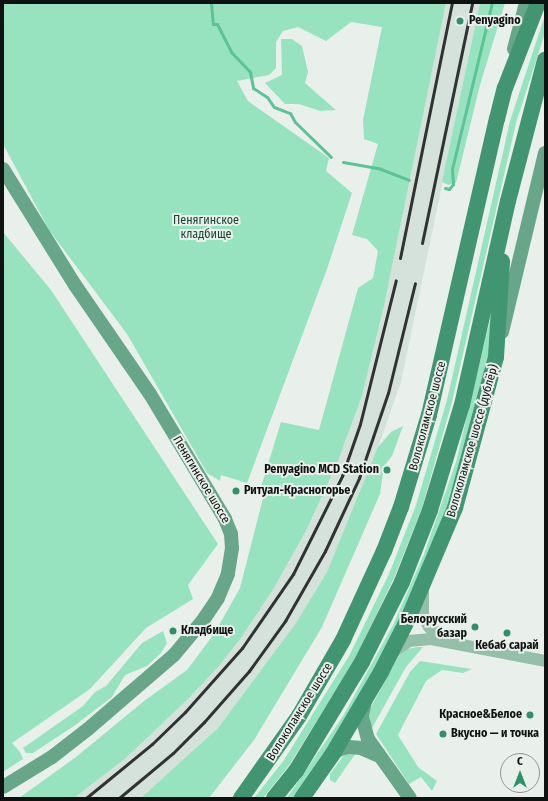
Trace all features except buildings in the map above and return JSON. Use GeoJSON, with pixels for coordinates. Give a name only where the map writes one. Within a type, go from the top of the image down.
{"type":"FeatureCollection","features":[{"type":"Feature","properties":{"kind":"main road"},"geometry":{"type":"LineString","coordinates":[[505,88],[526,3]]}},
{"type":"Feature","properties":{"kind":"main road","name":"Волоколамское шоссе"},"geometry":{"type":"LineString","coordinates":[[241,798],[299,716],[343,640],[384,551],[401,507],[429,415],[486,162],[505,88],[538,3]]}},
{"type":"Feature","properties":{"kind":"main road"},"geometry":{"type":"LineString","coordinates":[[274,798],[296,771],[362,662],[415,551],[447,460],[462,405],[506,210],[545,60]]}},
{"type":"Feature","properties":{"kind":"main road"},"geometry":{"type":"LineString","coordinates":[[496,357],[545,153]]}},
{"type":"Feature","properties":{"kind":"main road","name":"Пенягинское шоссе"},"geometry":{"type":"LineString","coordinates":[[3,169],[67,273],[150,394],[224,518],[232,544],[228,574],[218,598],[204,620],[178,650],[82,734],[52,757],[3,787]]}},
{"type":"Feature","properties":{"kind":"main road","name":"Волоколамское шоссе (дублёр)"},"geometry":{"type":"LineString","coordinates":[[302,798],[332,755],[365,701],[391,654],[424,584],[458,499],[496,357],[506,210]]}},
{"type":"Feature","properties":{"kind":"main road"},"geometry":{"type":"LineString","coordinates":[[365,701],[363,726],[377,755],[410,798]]}},
{"type":"Feature","properties":{"kind":"main road"},"geometry":{"type":"LineString","coordinates":[[332,755],[340,749],[350,747],[361,748],[377,755]]}},
{"type":"Feature","properties":{"kind":"street"},"geometry":{"type":"LineString","coordinates":[[424,584],[423,616],[434,632],[446,640]]}},
{"type":"Feature","properties":{"kind":"street"},"geometry":{"type":"LineString","coordinates":[[391,654],[409,642],[446,640],[545,661]]}},
{"type":"Feature","properties":{"kind":"shaded area"},"geometry":{"type":"Polygon","coordinates":[[[446,3],[480,3],[401,382],[372,465],[327,572],[296,623],[218,728],[154,789],[141,798],[74,798],[126,758],[188,699],[241,638],[274,588],[307,529],[338,461],[362,396],[384,306],[446,3]]]}},
{"type":"Feature","properties":{"kind":"green space","name":"Пенягинское кладбище"},"geometry":{"type":"Polygon","coordinates":[[[3,3],[446,3],[384,306],[362,396],[338,461],[307,529],[274,588],[241,638],[218,667],[188,699],[126,758],[74,798],[19,798],[76,757],[144,701],[187,670],[214,634],[240,588],[263,498],[261,487],[281,422],[319,430],[358,288],[373,278],[378,251],[367,239],[352,235],[378,144],[364,139],[363,120],[382,27],[351,22],[326,41],[298,27],[283,31],[276,42],[276,68],[269,75],[237,81],[248,101],[329,158],[326,171],[352,193],[327,269],[247,483],[221,475],[220,481],[207,473],[127,334],[49,230],[3,144],[3,3]]]}},
{"type":"Feature","properties":{"kind":"green space"},"geometry":{"type":"Polygon","coordinates":[[[480,3],[505,3],[480,85],[456,183],[448,185],[442,182],[480,3]]]}},
{"type":"Feature","properties":{"kind":"green space"},"geometry":{"type":"Polygon","coordinates":[[[545,15],[545,33],[516,123],[452,402],[422,508],[394,578],[355,659],[290,764],[263,798],[254,798],[284,760],[349,656],[389,574],[416,505],[447,400],[510,121],[545,15]]]}},
{"type":"Feature","properties":{"kind":"green space"},"geometry":{"type":"Polygon","coordinates":[[[281,39],[292,39],[302,46],[308,72],[305,83],[336,110],[320,111],[299,104],[285,104],[265,83],[282,75],[281,39]]]}},
{"type":"Feature","properties":{"kind":"green space"},"geometry":{"type":"Polygon","coordinates":[[[3,232],[51,290],[218,544],[188,585],[193,599],[146,628],[90,689],[12,743],[20,752],[23,759],[3,772],[3,232]]]}},
{"type":"Feature","properties":{"kind":"green space"},"geometry":{"type":"Polygon","coordinates":[[[493,307],[493,338],[446,514],[417,586],[349,719],[294,798],[287,798],[343,716],[393,625],[424,554],[456,462],[493,307]]]}},
{"type":"Feature","properties":{"kind":"green space"},"geometry":{"type":"Polygon","coordinates":[[[403,426],[392,456],[384,466],[380,494],[322,627],[254,740],[209,798],[141,798],[218,728],[296,623],[327,572],[378,447],[391,432],[403,426]]]}},
{"type":"Feature","properties":{"kind":"green space"},"geometry":{"type":"Polygon","coordinates":[[[163,631],[167,643],[161,653],[147,666],[125,675],[112,697],[74,726],[33,753],[26,753],[23,748],[83,706],[95,692],[106,686],[142,643],[163,631]]]}},
{"type":"Feature","properties":{"kind":"green space"},"geometry":{"type":"Polygon","coordinates":[[[423,647],[406,667],[372,728],[369,723],[370,709],[398,657],[407,649],[423,647]]]}},
{"type":"Feature","properties":{"kind":"green space"},"geometry":{"type":"Polygon","coordinates":[[[420,661],[472,669],[463,673],[442,670],[426,681],[398,735],[418,767],[437,781],[432,791],[421,777],[409,784],[376,734],[410,672],[420,661]]]}},
{"type":"Feature","properties":{"kind":"green space"},"geometry":{"type":"Polygon","coordinates":[[[352,752],[356,753],[335,783],[330,780],[330,774],[344,755],[352,752]]]}},
{"type":"Feature","properties":{"kind":"waterway"},"geometry":{"type":"LineString","coordinates":[[211,3],[213,24],[217,24],[231,52],[250,72],[253,88],[267,97],[274,107],[290,113],[295,122],[331,157]]}},
{"type":"Feature","properties":{"kind":"waterway"},"geometry":{"type":"LineString","coordinates":[[445,188],[449,189],[453,184],[452,169],[492,3]]}},
{"type":"Feature","properties":{"kind":"waterway"},"geometry":{"type":"LineString","coordinates":[[343,162],[378,168],[409,180]]}},
{"type":"Feature","properties":{"kind":"railway"},"geometry":{"type":"LineString","coordinates":[[400,258],[452,3]]}},
{"type":"Feature","properties":{"kind":"railway"},"geometry":{"type":"LineString","coordinates":[[422,243],[472,3]]}},
{"type":"Feature","properties":{"kind":"railway"},"geometry":{"type":"LineString","coordinates":[[86,798],[152,744],[185,712],[242,648],[293,574],[342,476],[360,424],[396,280]]}},
{"type":"Feature","properties":{"kind":"railway"},"geometry":{"type":"LineString","coordinates":[[119,798],[173,753],[204,722],[249,671],[285,621],[325,551],[359,478],[388,393],[415,283]]}},
{"type":"Feature","properties":{"kind":"place","name":"Penyagino"},"geometry":{"type":"Point","coordinates":[460,21]}},
{"type":"Feature","properties":{"kind":"place","name":"Penyagino MCD Station"},"geometry":{"type":"Point","coordinates":[387,470]}},
{"type":"Feature","properties":{"kind":"place","name":"Ритуал-Красногорье"},"geometry":{"type":"Point","coordinates":[236,491]}},
{"type":"Feature","properties":{"kind":"place","name":"Белорусский базар"},"geometry":{"type":"Point","coordinates":[475,627]}},
{"type":"Feature","properties":{"kind":"place","name":"Кладбище"},"geometry":{"type":"Point","coordinates":[173,631]}},
{"type":"Feature","properties":{"kind":"place","name":"Кебаб сарай"},"geometry":{"type":"Point","coordinates":[507,633]}},
{"type":"Feature","properties":{"kind":"place","name":"Красное&Белое"},"geometry":{"type":"Point","coordinates":[530,715]}},
{"type":"Feature","properties":{"kind":"place","name":"Вкусно — и точка"},"geometry":{"type":"Point","coordinates":[443,734]}}]}
